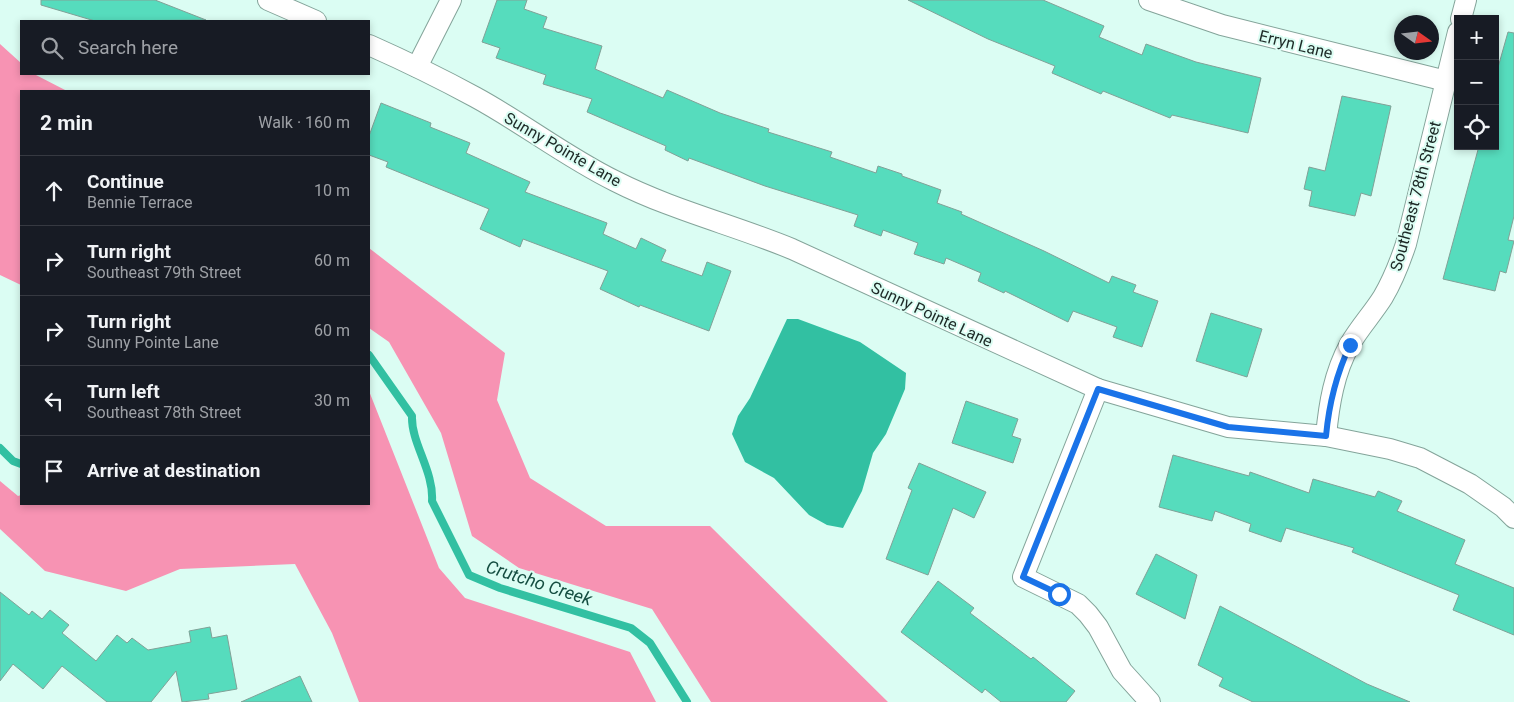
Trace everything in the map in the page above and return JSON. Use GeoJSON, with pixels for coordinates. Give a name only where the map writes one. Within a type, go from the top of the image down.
{"type":"FeatureCollection","features":[{"type":"Feature","properties":{"kind":"street"},"geometry":{"type":"LineString","coordinates":[[268,0],[314,20]]}},
{"type":"Feature","properties":{"kind":"street"},"geometry":{"type":"LineString","coordinates":[[417,67],[451,0]]}},
{"type":"Feature","properties":{"kind":"street","name":"Erryn Lane"},"geometry":{"type":"LineString","coordinates":[[1149,0],[1222,25],[1446,81]]}},
{"type":"Feature","properties":{"kind":"street"},"geometry":{"type":"LineString","coordinates":[[1462,15],[1466,0]]}},
{"type":"Feature","properties":{"kind":"street","name":"Sunny Pointe Lane"},"geometry":{"type":"LineString","coordinates":[[370,45],[476,97],[579,162],[616,182],[688,212],[761,236],[1098,389],[1228,427],[1326,436],[1390,449],[1420,458],[1470,484],[1503,507],[1514,518]]}},
{"type":"Feature","properties":{"kind":"street","name":"Southeast 78th Street"},"geometry":{"type":"LineString","coordinates":[[1326,436],[1329,404],[1337,374],[1350,345],[1383,296],[1396,272],[1403,253],[1454,48]]}},
{"type":"Feature","properties":{"kind":"street"},"geometry":{"type":"LineString","coordinates":[[1098,389],[1023,577],[1078,604],[1098,627],[1122,671],[1150,702]]}},
{"type":"Feature","properties":{"kind":"shaded area"},"geometry":{"type":"Polygon","coordinates":[[[0,44],[20,62],[20,75],[36,75],[65,90],[20,90],[20,285],[0,275],[0,44]]]}},
{"type":"Feature","properties":{"kind":"shaded area"},"geometry":{"type":"Polygon","coordinates":[[[370,249],[505,353],[497,400],[530,478],[606,526],[710,526],[888,702],[711,702],[652,609],[519,568],[472,536],[441,433],[389,342],[370,329],[370,249]]]}},
{"type":"Feature","properties":{"kind":"shaded area"},"geometry":{"type":"Polygon","coordinates":[[[787,319],[798,319],[860,342],[906,373],[905,389],[886,434],[873,453],[862,491],[843,528],[827,525],[809,515],[774,478],[745,462],[732,434],[738,416],[750,398],[787,319]]]}},
{"type":"Feature","properties":{"kind":"shaded area"},"geometry":{"type":"Polygon","coordinates":[[[370,394],[439,568],[465,598],[630,652],[656,702],[359,702],[332,633],[295,564],[180,569],[126,591],[45,571],[0,529],[0,481],[18,496],[20,495],[20,505],[370,505],[370,394]]]}},
{"type":"Feature","properties":{"kind":"building"},"geometry":{"type":"Polygon","coordinates":[[[41,0],[155,0],[206,20],[92,20],[41,5],[41,0]]]}},
{"type":"Feature","properties":{"kind":"building"},"geometry":{"type":"Polygon","coordinates":[[[497,0],[527,0],[524,9],[547,17],[543,28],[602,46],[595,69],[663,98],[667,90],[720,113],[769,129],[768,132],[832,152],[830,157],[876,173],[878,166],[902,174],[902,176],[941,190],[937,203],[962,212],[961,214],[1044,251],[1109,283],[1112,276],[1136,285],[1133,292],[1158,301],[1142,347],[1113,337],[1117,327],[1073,311],[1068,322],[1005,291],[1004,293],[978,281],[981,273],[946,258],[944,264],[914,254],[918,243],[883,230],[881,236],[854,226],[858,215],[765,186],[689,158],[688,161],[665,150],[666,146],[587,112],[592,99],[543,84],[546,75],[496,58],[500,48],[482,42],[497,0]]]}},
{"type":"Feature","properties":{"kind":"building"},"geometry":{"type":"Polygon","coordinates":[[[908,0],[1043,0],[1104,26],[1099,37],[1142,55],[1146,44],[1196,62],[1261,78],[1248,133],[1172,115],[1170,118],[1103,91],[1101,94],[1052,73],[1055,66],[988,39],[908,0]]]}},
{"type":"Feature","properties":{"kind":"building"},"geometry":{"type":"Polygon","coordinates":[[[1508,32],[1514,33],[1514,216],[1508,240],[1514,241],[1506,273],[1500,271],[1495,291],[1443,279],[1478,150],[1499,150],[1499,64],[1508,32]]]}},
{"type":"Feature","properties":{"kind":"building"},"geometry":{"type":"Polygon","coordinates":[[[1342,96],[1391,106],[1371,196],[1361,193],[1355,216],[1309,206],[1312,191],[1304,189],[1309,167],[1325,171],[1342,96]]]}},
{"type":"Feature","properties":{"kind":"building"},"geometry":{"type":"Polygon","coordinates":[[[381,103],[431,123],[430,127],[470,143],[466,153],[530,182],[525,192],[607,223],[603,234],[636,249],[641,238],[666,250],[661,261],[702,276],[707,262],[731,271],[709,331],[640,305],[639,307],[600,289],[608,271],[523,239],[520,247],[480,229],[489,209],[386,167],[388,162],[370,155],[370,133],[381,103]]]}},
{"type":"Feature","properties":{"kind":"building"},"geometry":{"type":"Polygon","coordinates":[[[1211,313],[1262,329],[1247,377],[1196,361],[1211,313]]]}},
{"type":"Feature","properties":{"kind":"building"},"geometry":{"type":"Polygon","coordinates":[[[966,401],[1018,419],[1012,436],[1021,439],[1013,463],[952,443],[966,401]]]}},
{"type":"Feature","properties":{"kind":"building"},"geometry":{"type":"Polygon","coordinates":[[[1173,455],[1249,476],[1250,472],[1309,493],[1313,479],[1375,497],[1378,491],[1402,501],[1397,511],[1465,540],[1455,564],[1514,588],[1514,635],[1453,610],[1459,595],[1352,552],[1354,548],[1286,528],[1281,542],[1249,531],[1251,524],[1215,511],[1212,521],[1159,507],[1173,455]]]}},
{"type":"Feature","properties":{"kind":"building"},"geometry":{"type":"Polygon","coordinates":[[[919,463],[986,492],[974,518],[953,508],[928,575],[886,559],[912,490],[908,488],[919,463]]]}},
{"type":"Feature","properties":{"kind":"building"},"geometry":{"type":"Polygon","coordinates":[[[1156,554],[1197,575],[1185,619],[1136,594],[1156,554]]]}},
{"type":"Feature","properties":{"kind":"building"},"geometry":{"type":"Polygon","coordinates":[[[938,581],[974,608],[970,613],[1031,659],[1033,657],[1075,691],[1066,702],[1001,702],[985,689],[982,693],[901,632],[938,581]]]}},
{"type":"Feature","properties":{"kind":"building"},"geometry":{"type":"Polygon","coordinates":[[[0,592],[29,615],[32,611],[42,619],[50,610],[69,625],[62,633],[96,661],[117,635],[127,643],[132,638],[148,650],[191,642],[189,631],[210,627],[212,638],[227,635],[237,689],[208,694],[209,699],[182,702],[176,671],[151,702],[107,702],[62,666],[43,689],[13,664],[0,681],[0,592]]]}},
{"type":"Feature","properties":{"kind":"building"},"geometry":{"type":"Polygon","coordinates":[[[1220,606],[1367,684],[1410,702],[1253,702],[1219,686],[1223,678],[1198,665],[1220,606]]]}},
{"type":"Feature","properties":{"kind":"building"},"geometry":{"type":"Polygon","coordinates":[[[300,676],[312,702],[241,702],[300,676]]]}},
{"type":"Feature","properties":{"kind":"waterway","name":"Crutcho Creek"},"geometry":{"type":"LineString","coordinates":[[370,356],[412,416],[415,436],[430,479],[432,501],[469,575],[500,588],[631,628],[650,643],[687,702]]}},
{"type":"Feature","properties":{"kind":"waterway","name":"Crutcho Creek"},"geometry":{"type":"LineString","coordinates":[[0,448],[13,461],[20,464]]}},
{"type":"Feature","properties":{"kind":"route"},"geometry":{"type":"LineString","coordinates":[[1059,594],[1023,577],[1098,389],[1228,427],[1326,436],[1329,404],[1337,374],[1350,345]]}}]}
